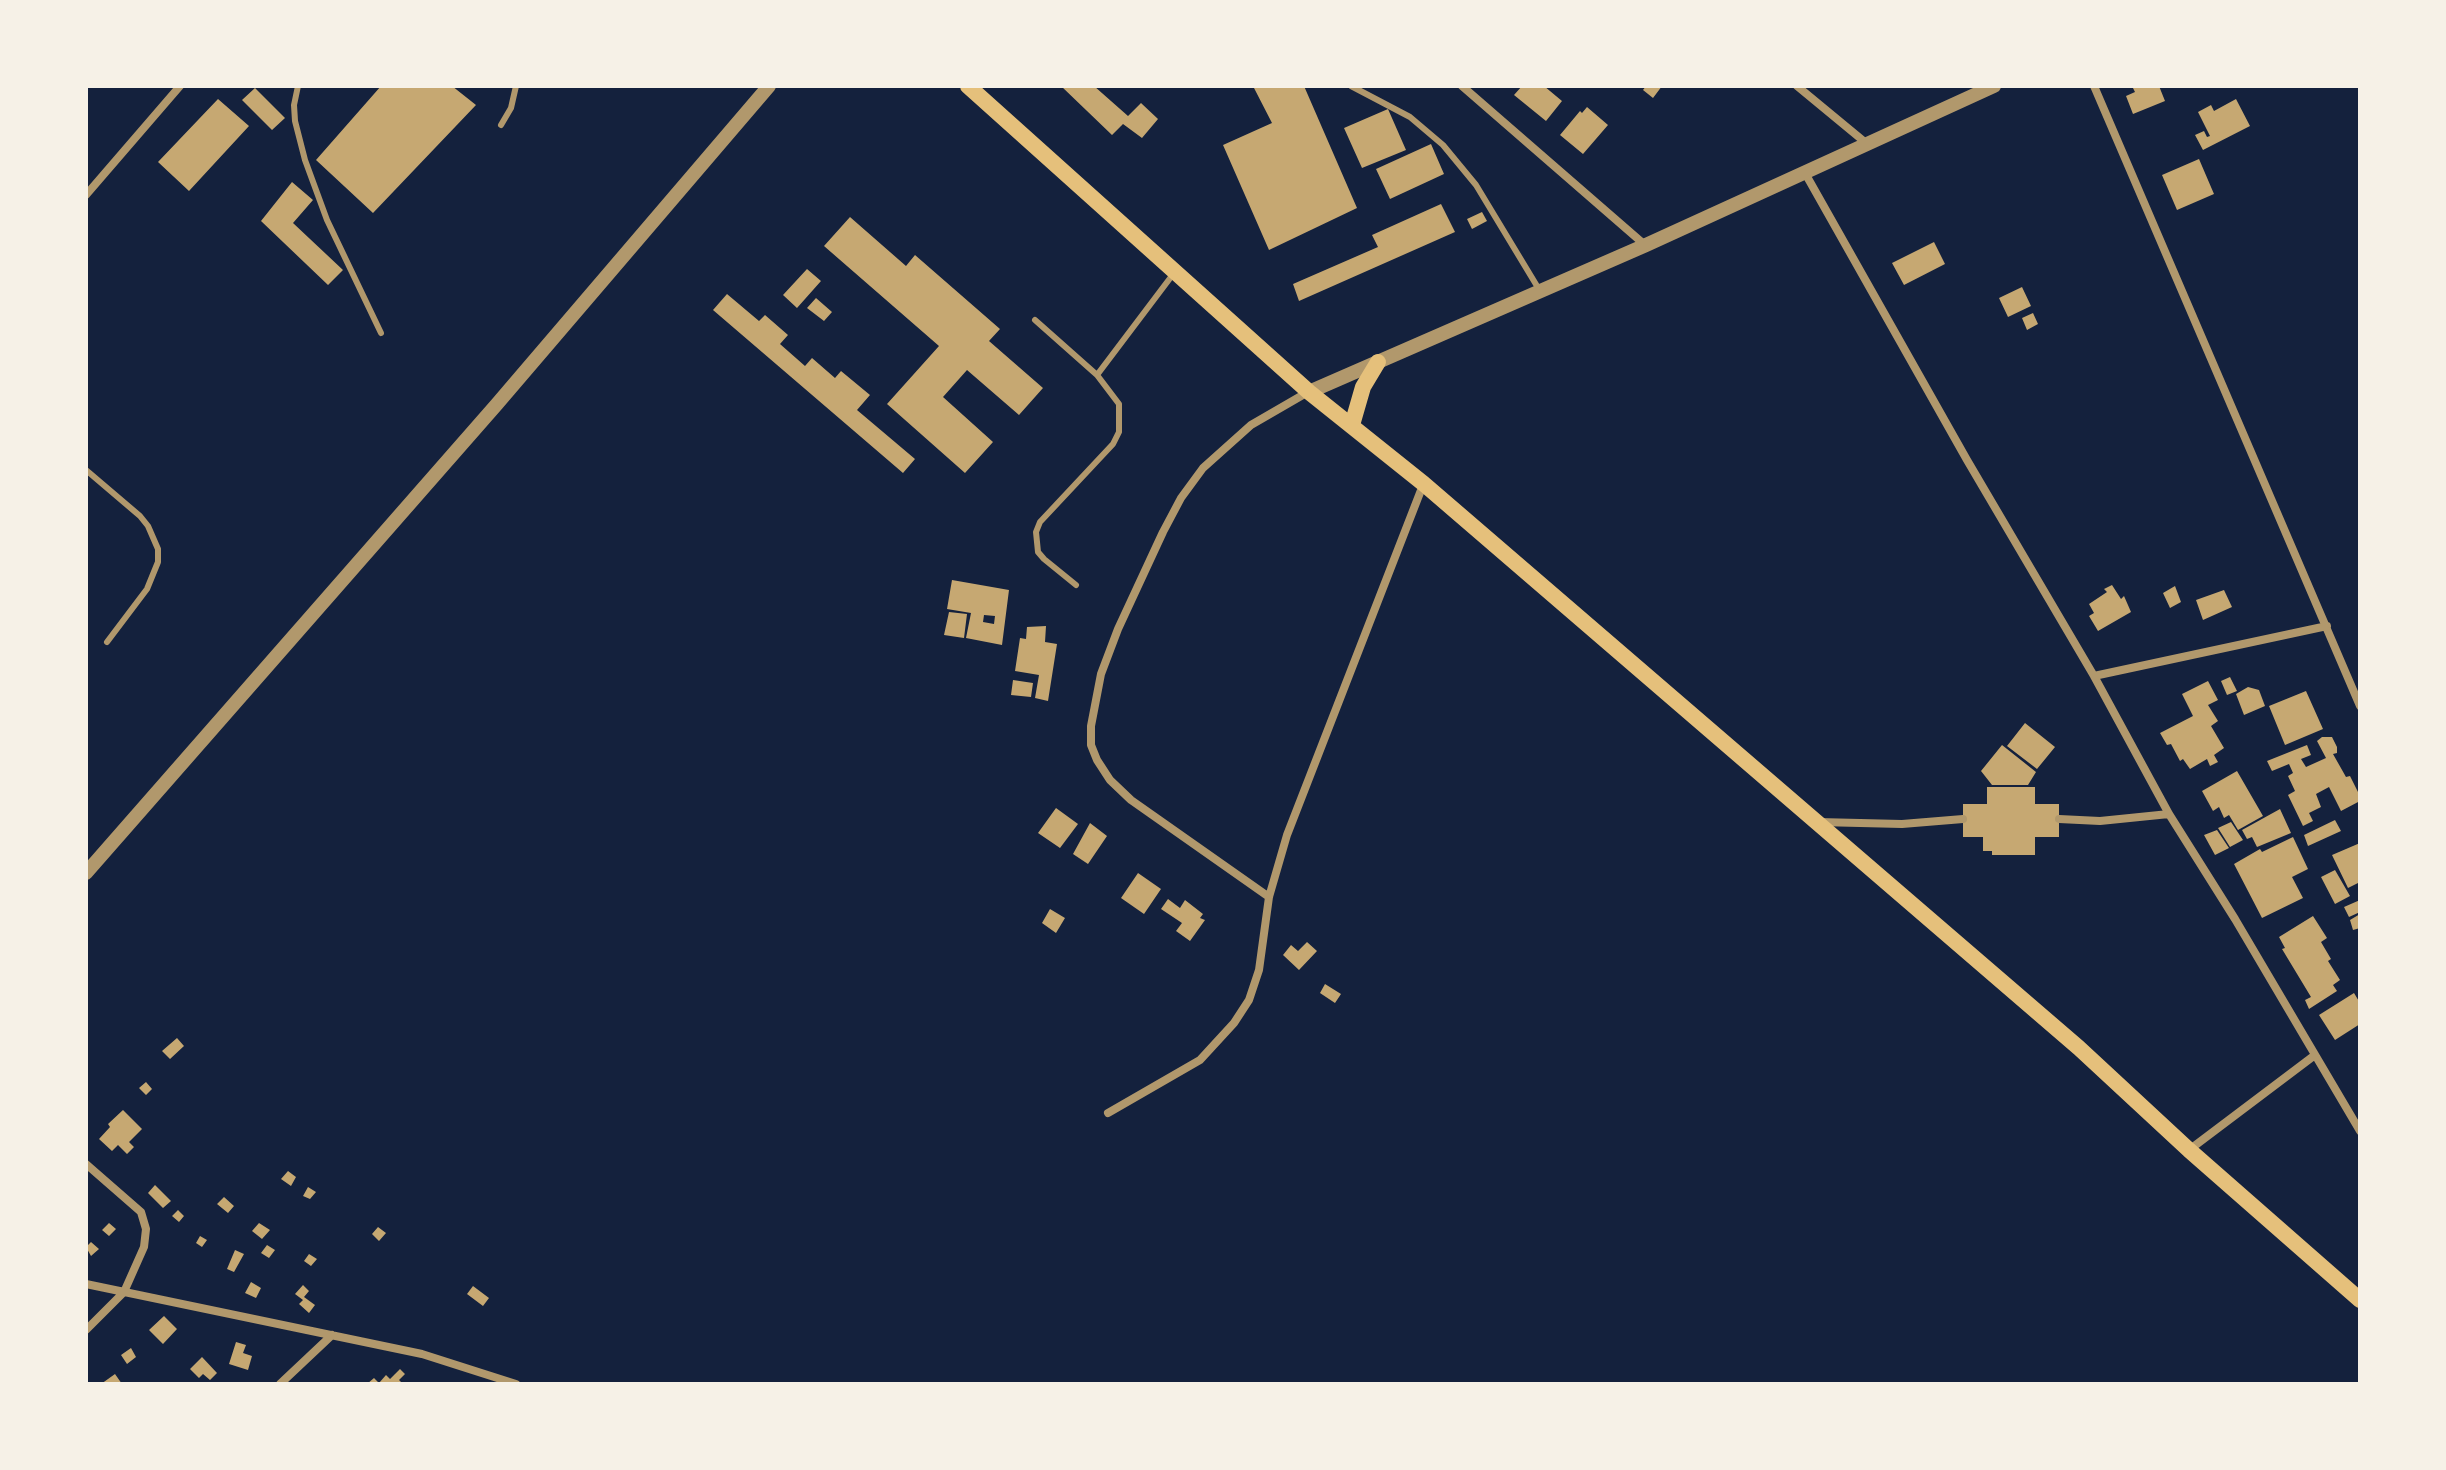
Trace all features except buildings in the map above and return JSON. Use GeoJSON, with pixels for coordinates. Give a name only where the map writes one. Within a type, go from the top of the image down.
{"type":"FeatureCollection","features":[{"type":"Feature","properties":{"kind":"main road"},"geometry":{"type":"LineString","coordinates":[[968,86],[1309,392],[1424,484],[2079,1048],[2189,1150],[2360,1300]]}},
{"type":"Feature","properties":{"kind":"main road"},"geometry":{"type":"LineString","coordinates":[[1352,425],[1363,387],[1378,362]]}},
{"type":"Feature","properties":{"kind":"street"},"geometry":{"type":"LineString","coordinates":[[86,195],[180,86]]}},
{"type":"Feature","properties":{"kind":"street"},"geometry":{"type":"LineString","coordinates":[[86,873],[497,404],[769,86]]}},
{"type":"Feature","properties":{"kind":"street"},"geometry":{"type":"LineString","coordinates":[[1462,86],[1646,245]]}},
{"type":"Feature","properties":{"kind":"street"},"geometry":{"type":"LineString","coordinates":[[1797,86],[1866,143]]}},
{"type":"Feature","properties":{"kind":"street"},"geometry":{"type":"LineString","coordinates":[[1269,897],[1131,800],[1110,780],[1091,745],[1091,726],[1101,674],[1118,629],[1163,532],[1181,498],[1203,468],[1251,425],[1309,392],[1646,245],[1994,86]]}},
{"type":"Feature","properties":{"kind":"street"},"geometry":{"type":"LineString","coordinates":[[2094,86],[2360,706]]}},
{"type":"Feature","properties":{"kind":"street"},"geometry":{"type":"LineString","coordinates":[[1805,173],[1967,460],[2094,676],[2169,814],[2360,1131]]}},
{"type":"Feature","properties":{"kind":"street"},"geometry":{"type":"LineString","coordinates":[[1108,1113],[1200,1060],[1234,1023],[1249,1000],[1259,970],[1269,897],[1287,835],[1424,484]]}},
{"type":"Feature","properties":{"kind":"street"},"geometry":{"type":"LineString","coordinates":[[2094,676],[2327,626]]}},
{"type":"Feature","properties":{"kind":"street"},"geometry":{"type":"LineString","coordinates":[[2059,819],[2100,821],[2169,814]]}},
{"type":"Feature","properties":{"kind":"street"},"geometry":{"type":"LineString","coordinates":[[1817,822],[1902,824],[1963,819]]}},
{"type":"Feature","properties":{"kind":"street"},"geometry":{"type":"LineString","coordinates":[[2189,1150],[2315,1055]]}},
{"type":"Feature","properties":{"kind":"street"},"geometry":{"type":"LineString","coordinates":[[86,1164],[141,1212],[146,1229],[144,1247],[124,1292],[86,1330]]}},
{"type":"Feature","properties":{"kind":"street"},"geometry":{"type":"LineString","coordinates":[[86,1284],[422,1354],[516,1384]]}},
{"type":"Feature","properties":{"kind":"street"},"geometry":{"type":"LineString","coordinates":[[280,1384],[332,1335]]}},
{"type":"Feature","properties":{"kind":"lane"},"geometry":{"type":"LineString","coordinates":[[298,86],[295,121],[305,160],[349,270],[381,333]]}},
{"type":"Feature","properties":{"kind":"lane"},"geometry":{"type":"LineString","coordinates":[[501,125],[511,108],[516,86]]}},
{"type":"Feature","properties":{"kind":"lane"},"geometry":{"type":"LineString","coordinates":[[1351,86],[1410,117],[1443,145],[1476,185],[1540,291]]}},
{"type":"Feature","properties":{"kind":"lane"},"geometry":{"type":"LineString","coordinates":[[1097,375],[1175,271]]}},
{"type":"Feature","properties":{"kind":"lane"},"geometry":{"type":"LineString","coordinates":[[1035,320],[1097,375],[1119,404],[1119,432],[1113,444],[1040,522],[1036,532],[1038,552],[1076,585]]}},
{"type":"Feature","properties":{"kind":"lane"},"geometry":{"type":"LineString","coordinates":[[86,470],[140,516],[158,549],[158,562],[147,589],[107,642]]}}]}
